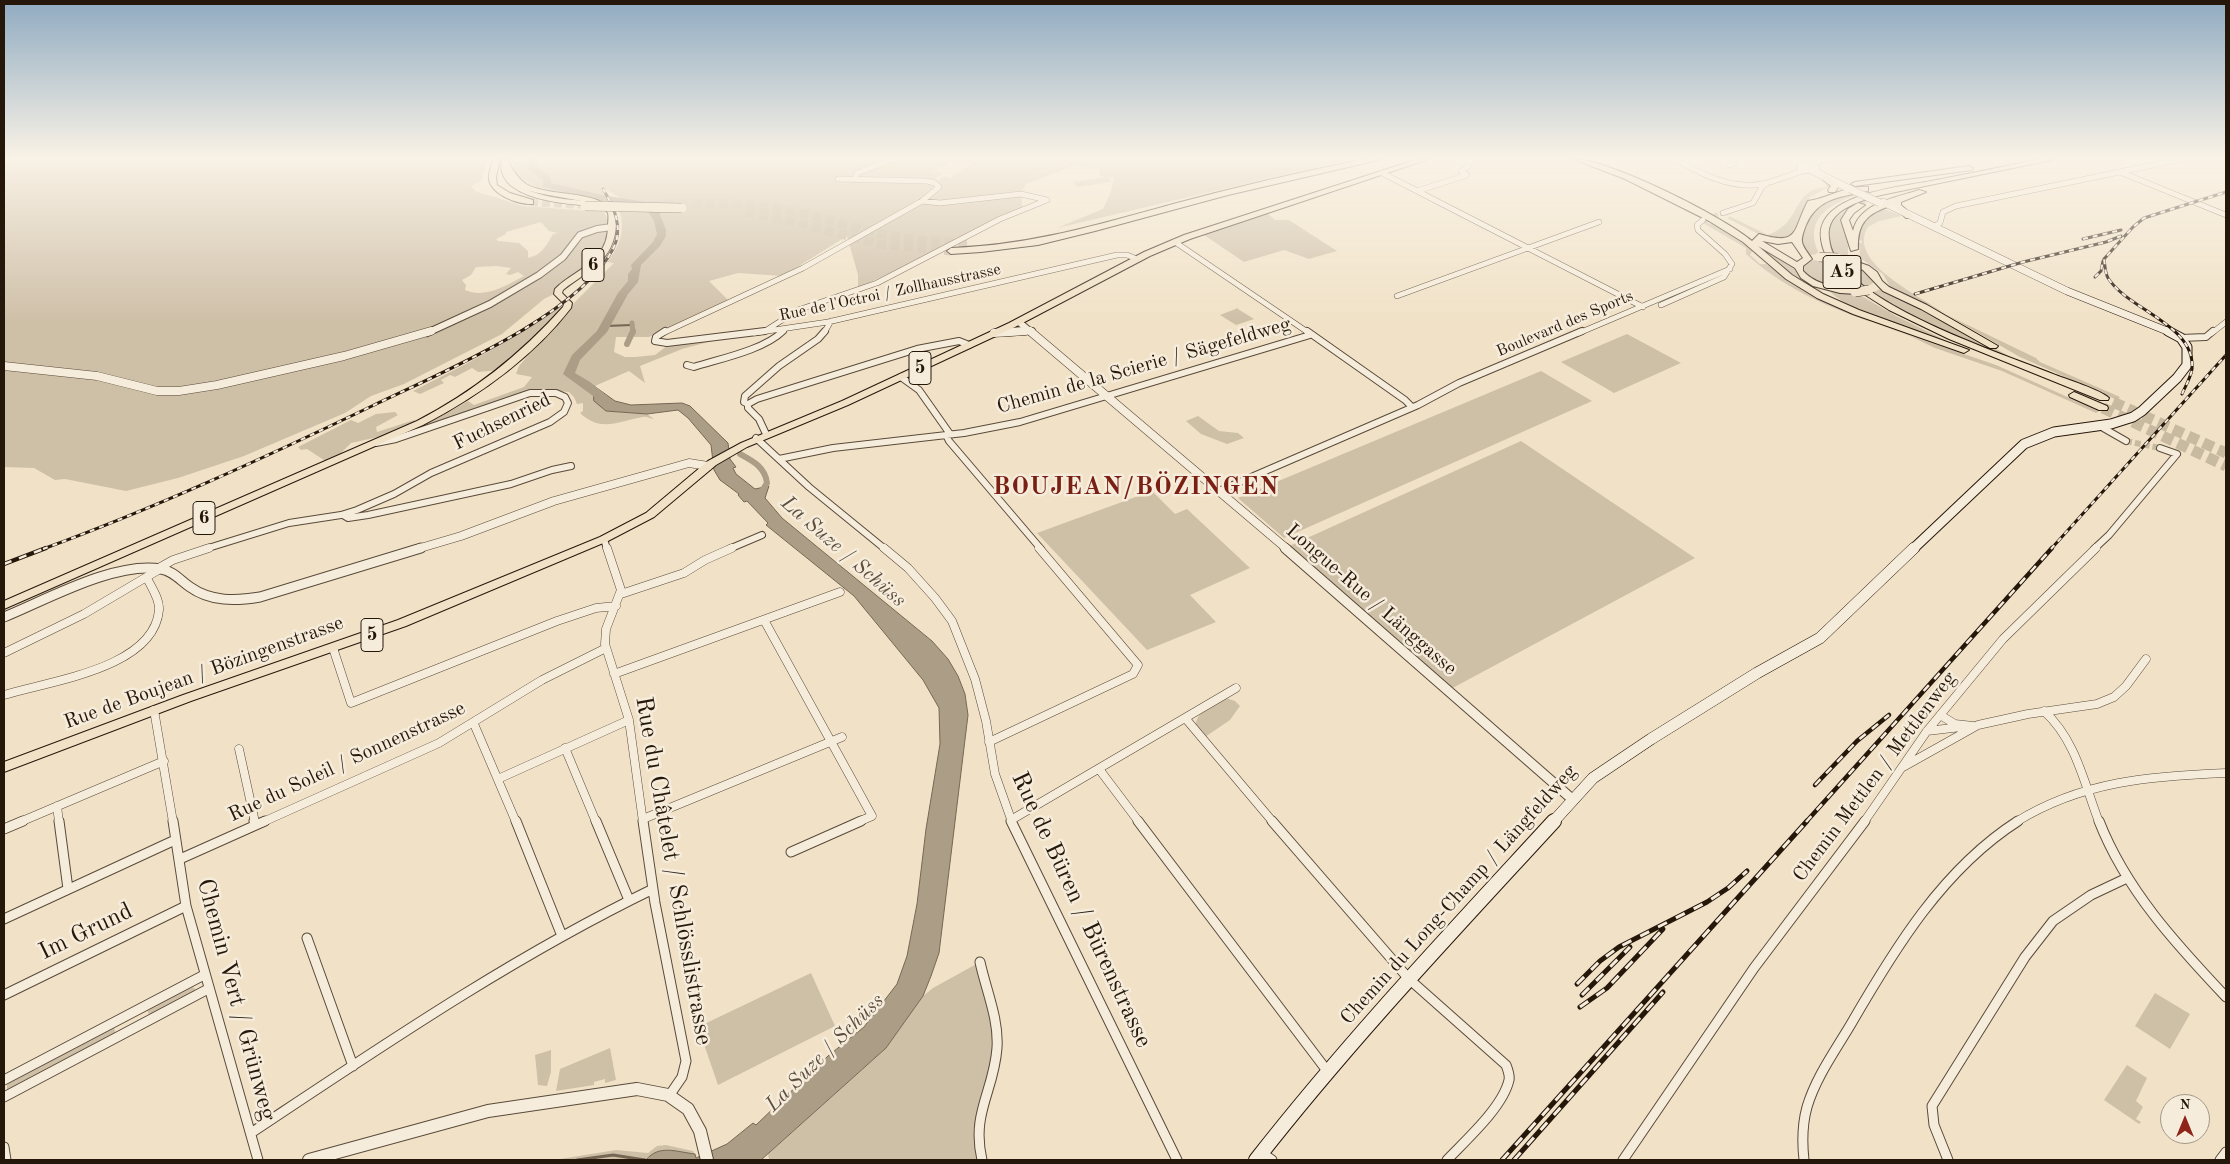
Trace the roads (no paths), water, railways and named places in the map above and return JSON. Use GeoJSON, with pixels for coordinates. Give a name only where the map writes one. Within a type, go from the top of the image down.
{"type":"FeatureCollection","features":[{"type":"Feature","properties":{"kind":"highway"},"geometry":{"type":"LineString","coordinates":[[967,242],[1006,241],[1074,230],[1137,213]]}},
{"type":"Feature","properties":{"kind":"highway"},"geometry":{"type":"LineString","coordinates":[[951,250],[991,249],[1060,239],[1152,213]]}},
{"type":"Feature","properties":{"kind":"highway"},"geometry":{"type":"LineString","coordinates":[[1697,213],[1746,240],[1779,269],[1806,288],[1841,306],[1980,355],[2034,377]]}},
{"type":"Feature","properties":{"kind":"highway"},"geometry":{"type":"LineString","coordinates":[[1708,213],[1745,231],[1784,254],[1807,259],[1818,257],[1838,258],[1859,264]]}},
{"type":"Feature","properties":{"kind":"highway"},"geometry":{"type":"LineString","coordinates":[[1745,231],[1775,241],[1787,241],[1796,236],[1807,213]]}},
{"type":"Feature","properties":{"kind":"highway","name":"A5"},"geometry":{"type":"LineString","coordinates":[[1829,213],[1820,224],[1818,235],[1821,248],[1829,262],[1843,278],[1868,297],[1909,320],[2034,377],[2107,403]]}},
{"type":"Feature","properties":{"kind":"highway","name":"A5"},"geometry":{"type":"LineString","coordinates":[[1836,213],[1826,226],[1824,241],[1829,255],[1841,270],[1874,297],[1907,316],[2107,403]]}},
{"type":"Feature","properties":{"kind":"highway"},"geometry":{"type":"LineString","coordinates":[[1850,213],[1845,222],[1854,249]]}},
{"type":"Feature","properties":{"kind":"highway"},"geometry":{"type":"LineString","coordinates":[[1866,213],[1858,221],[1854,258],[1859,264],[1874,274],[1878,282],[1886,289],[2107,403]]}},
{"type":"Feature","properties":{"kind":"highway"},"geometry":{"type":"LineString","coordinates":[[1708,220],[1760,243],[1798,267],[1804,277],[1819,285],[1848,307],[1874,319]]}},
{"type":"Feature","properties":{"kind":"highway"},"geometry":{"type":"LineString","coordinates":[[1796,236],[1798,246],[1807,259]]}},
{"type":"Feature","properties":{"kind":"highway"},"geometry":{"type":"LineString","coordinates":[[1798,267],[1807,259]]}},
{"type":"Feature","properties":{"kind":"highway"},"geometry":{"type":"LineString","coordinates":[[1819,285],[1855,292],[1869,290],[1878,282]]}},
{"type":"Feature","properties":{"kind":"main road","name":"6"},"geometry":{"type":"LineString","coordinates":[[4,605],[376,443],[452,407],[491,382],[516,362],[567,308],[568,303],[559,295],[559,290],[598,260],[607,247],[612,227],[609,213]]}},
{"type":"Feature","properties":{"kind":"main road","name":"5"},"geometry":{"type":"LineString","coordinates":[[710,465],[756,438],[845,403],[1019,322],[1138,259],[1175,242],[1261,213]]}},
{"type":"Feature","properties":{"kind":"main road"},"geometry":{"type":"LineString","coordinates":[[1904,213],[2067,291],[2181,338]]}},
{"type":"Feature","properties":{"kind":"main road","name":"Chemin du Long-Champ / Längfeldweg"},"geometry":{"type":"LineString","coordinates":[[1263,1158],[1281,1128],[1329,1072],[1410,979],[1593,778],[1757,673],[1820,638],[2024,444],[2054,432],[2126,420],[2139,414],[2185,370],[2188,360],[2187,347],[2181,338]]}},
{"type":"Feature","properties":{"kind":"main road","name":"Rue de Boujean / Bözingenstrasse"},"geometry":{"type":"LineString","coordinates":[[4,767],[154,710],[410,620],[604,538],[650,515],[710,465]]}},
{"type":"Feature","properties":{"kind":"street","name":"Rue de l'Octroi / Zollhausstrasse"},"geometry":{"type":"LineString","coordinates":[[898,213],[780,280],[664,332],[656,337],[655,341],[667,344],[785,329],[831,321],[1118,254],[1138,259]]}},
{"type":"Feature","properties":{"kind":"street"},"geometry":{"type":"LineString","coordinates":[[764,332],[798,310],[877,283],[1013,213]]}},
{"type":"Feature","properties":{"kind":"street"},"geometry":{"type":"LineString","coordinates":[[1460,213],[1642,306]]}},
{"type":"Feature","properties":{"kind":"street"},"geometry":{"type":"LineString","coordinates":[[1932,227],[1941,222],[1943,213]]}},
{"type":"Feature","properties":{"kind":"street"},"geometry":{"type":"LineString","coordinates":[[1661,305],[1724,277],[1730,268],[1732,264],[1729,258],[1698,230],[1697,225],[1708,220]]}},
{"type":"Feature","properties":{"kind":"street"},"geometry":{"type":"LineString","coordinates":[[1397,296],[1599,222]]}},
{"type":"Feature","properties":{"kind":"street"},"geometry":{"type":"LineString","coordinates":[[4,366],[30,371],[96,376],[113,379],[139,390],[169,392],[222,383],[339,357],[420,335],[468,315],[554,265],[565,255],[579,233],[592,229],[612,227]]}},
{"type":"Feature","properties":{"kind":"street"},"geometry":{"type":"LineString","coordinates":[[1175,242],[1405,400],[1412,408]]}},
{"type":"Feature","properties":{"kind":"street","name":"Boulevard des Sports"},"geometry":{"type":"LineString","coordinates":[[1219,491],[1412,408],[1459,383],[1730,268]]}},
{"type":"Feature","properties":{"kind":"street"},"geometry":{"type":"LineString","coordinates":[[766,434],[759,419],[748,408],[748,404],[744,402],[745,396],[784,361],[819,338],[831,321]]}},
{"type":"Feature","properties":{"kind":"street","name":"Longue-Rue / Länggasse"},"geometry":{"type":"LineString","coordinates":[[1019,322],[1032,331],[1090,383],[1108,396],[1219,491],[1572,799]]}},
{"type":"Feature","properties":{"kind":"street"},"geometry":{"type":"LineString","coordinates":[[2181,338],[2206,337],[2226,322]]}},
{"type":"Feature","properties":{"kind":"street"},"geometry":{"type":"LineString","coordinates":[[688,365],[694,366],[744,350],[778,337],[785,329]]}},
{"type":"Feature","properties":{"kind":"street"},"geometry":{"type":"LineString","coordinates":[[994,333],[1032,331]]}},
{"type":"Feature","properties":{"kind":"street","name":"Chemin de la Scierie / Sägefeldweg"},"geometry":{"type":"LineString","coordinates":[[779,459],[844,446],[950,434],[1029,420],[1310,335]]}},
{"type":"Feature","properties":{"kind":"street"},"geometry":{"type":"LineString","coordinates":[[748,404],[757,399],[917,349],[959,341],[969,345]]}},
{"type":"Feature","properties":{"kind":"street"},"geometry":{"type":"LineString","coordinates":[[901,377],[918,390],[950,434],[948,436],[949,441],[1138,665],[1133,674],[990,742]]}},
{"type":"Feature","properties":{"kind":"street","name":"Fuchsenried"},"geometry":{"type":"LineString","coordinates":[[343,515],[394,494],[431,474],[550,422],[564,412],[568,403],[565,397],[556,393],[530,393],[396,439],[376,443]]}},
{"type":"Feature","properties":{"kind":"street"},"geometry":{"type":"LineString","coordinates":[[2098,425],[2126,441]]}},
{"type":"Feature","properties":{"kind":"street","name":"Rue de Büren / Bürenstrasse"},"geometry":{"type":"LineString","coordinates":[[756,438],[809,487],[908,568],[952,620],[975,679],[990,742],[995,774],[1011,820],[1177,1160]]}},
{"type":"Feature","properties":{"kind":"street","name":"Chemin Mettlen / Mettlenweg"},"geometry":{"type":"LineString","coordinates":[[1623,1160],[1754,968],[1863,823],[1927,731],[2003,639],[2109,535],[2177,454],[2160,448]]}},
{"type":"Feature","properties":{"kind":"street"},"geometry":{"type":"LineString","coordinates":[[4,617],[111,575],[134,570],[159,569],[175,574],[195,591],[210,597],[230,600],[260,596],[307,584],[461,536],[575,495],[688,463],[710,465]]}},
{"type":"Feature","properties":{"kind":"street"},"geometry":{"type":"LineString","coordinates":[[4,653],[79,619],[173,560],[274,527],[343,515],[348,518],[355,517],[406,507],[511,484],[552,470],[571,466]]}},
{"type":"Feature","properties":{"kind":"street"},"geometry":{"type":"LineString","coordinates":[[604,538],[621,587],[621,594],[684,574],[706,560],[762,534]]}},
{"type":"Feature","properties":{"kind":"street"},"geometry":{"type":"LineString","coordinates":[[4,695],[52,682],[111,662],[146,642],[158,620],[160,608],[147,578]]}},
{"type":"Feature","properties":{"kind":"street"},"geometry":{"type":"LineString","coordinates":[[614,674],[840,592]]}},
{"type":"Feature","properties":{"kind":"street","name":"Rue du Châtelet / Schlösslistrasse"},"geometry":{"type":"LineString","coordinates":[[621,594],[605,634],[606,648],[629,720],[653,889],[686,1061],[682,1077],[669,1096]]}},
{"type":"Feature","properties":{"kind":"street"},"geometry":{"type":"LineString","coordinates":[[333,648],[350,703],[557,621],[596,608],[616,606]]}},
{"type":"Feature","properties":{"kind":"street"},"geometry":{"type":"LineString","coordinates":[[764,620],[798,676],[872,816],[791,852]]}},
{"type":"Feature","properties":{"kind":"street","name":"Rue du Soleil / Sonnenstrasse"},"geometry":{"type":"LineString","coordinates":[[180,859],[408,757],[474,724],[567,666],[606,648]]}},
{"type":"Feature","properties":{"kind":"street"},"geometry":{"type":"LineString","coordinates":[[1927,731],[1978,726],[2044,711],[2097,704],[2114,696],[2126,686],[2146,659]]}},
{"type":"Feature","properties":{"kind":"street"},"geometry":{"type":"LineString","coordinates":[[1011,820],[1236,688]]}},
{"type":"Feature","properties":{"kind":"street","name":"Chemin Vert / Grünweg"},"geometry":{"type":"LineString","coordinates":[[154,710],[164,761],[186,906],[208,990],[258,1160]]}},
{"type":"Feature","properties":{"kind":"street"},"geometry":{"type":"LineString","coordinates":[[2044,711],[2055,720],[2072,745],[2108,844],[2127,878],[2172,938],[2226,997]]}},
{"type":"Feature","properties":{"kind":"street"},"geometry":{"type":"LineString","coordinates":[[1940,715],[1952,724],[1963,727]]}},
{"type":"Feature","properties":{"kind":"street"},"geometry":{"type":"LineString","coordinates":[[1186,719],[1282,833],[1410,979],[1501,1059],[1509,1073],[1508,1082],[1493,1108],[1447,1160]]}},
{"type":"Feature","properties":{"kind":"street"},"geometry":{"type":"LineString","coordinates":[[498,779],[629,720]]}},
{"type":"Feature","properties":{"kind":"street"},"geometry":{"type":"LineString","coordinates":[[474,724],[562,936]]}},
{"type":"Feature","properties":{"kind":"street"},"geometry":{"type":"LineString","coordinates":[[1901,768],[1978,726]]}},
{"type":"Feature","properties":{"kind":"street"},"geometry":{"type":"LineString","coordinates":[[643,819],[842,737]]}},
{"type":"Feature","properties":{"kind":"street"},"geometry":{"type":"LineString","coordinates":[[565,748],[629,900]]}},
{"type":"Feature","properties":{"kind":"street"},"geometry":{"type":"LineString","coordinates":[[239,749],[255,824]]}},
{"type":"Feature","properties":{"kind":"street"},"geometry":{"type":"LineString","coordinates":[[4,829],[164,761]]}},
{"type":"Feature","properties":{"kind":"street"},"geometry":{"type":"LineString","coordinates":[[1099,769],[1329,1072]]}},
{"type":"Feature","properties":{"kind":"street"},"geometry":{"type":"LineString","coordinates":[[1804,1160],[1802,1130],[1807,1103],[1819,1078],[1910,928],[1942,889],[1984,845],[2009,825],[2040,808],[2087,789],[2138,780],[2226,773]]}},
{"type":"Feature","properties":{"kind":"street"},"geometry":{"type":"LineString","coordinates":[[57,806],[68,889]]}},
{"type":"Feature","properties":{"kind":"street"},"geometry":{"type":"LineString","coordinates":[[4,919],[175,840]]}},
{"type":"Feature","properties":{"kind":"street"},"geometry":{"type":"LineString","coordinates":[[1948,1160],[1934,1126],[1932,1106],[2025,957],[2053,921],[2091,895],[2127,878]]}},
{"type":"Feature","properties":{"kind":"street"},"geometry":{"type":"LineString","coordinates":[[251,1133],[466,991],[562,936],[653,889]]}},
{"type":"Feature","properties":{"kind":"street","name":"Im Grund"},"geometry":{"type":"LineString","coordinates":[[4,995],[186,906]]}},
{"type":"Feature","properties":{"kind":"street"},"geometry":{"type":"LineString","coordinates":[[307,938],[353,1066]]}},
{"type":"Feature","properties":{"kind":"street"},"geometry":{"type":"LineString","coordinates":[[980,962],[998,1042],[996,1060],[979,1121],[978,1139],[982,1160]]}},
{"type":"Feature","properties":{"kind":"street"},"geometry":{"type":"LineString","coordinates":[[4,1080],[204,975]]}},
{"type":"Feature","properties":{"kind":"street"},"geometry":{"type":"LineString","coordinates":[[4,1097],[208,990]]}},
{"type":"Feature","properties":{"kind":"street"},"geometry":{"type":"LineString","coordinates":[[309,1160],[501,1109],[627,1090],[651,1090],[669,1096],[684,1106],[695,1118],[702,1131],[706,1155]]}},
{"type":"Feature","properties":{"kind":"street"},"geometry":{"type":"LineString","coordinates":[[4,1147],[6,1160]]}},
{"type":"Feature","properties":{"kind":"street"},"geometry":{"type":"LineString","coordinates":[[2220,1160],[2226,1152]]}},
{"type":"Feature","properties":{"kind":"waterway","name":"La Suze / Schüss"},"geometry":{"type":"LineString","coordinates":[[608,402],[586,384],[569,374],[573,362],[602,332],[623,293],[633,282],[633,274],[637,269],[636,265],[659,240],[662,232],[654,213]]}},
{"type":"Feature","properties":{"kind":"waterway"},"geometry":{"type":"LineString","coordinates":[[632,323],[633,331]]}},
{"type":"Feature","properties":{"kind":"waterway"},"geometry":{"type":"LineString","coordinates":[[605,326],[632,325]]}},
{"type":"Feature","properties":{"kind":"waterway"},"geometry":{"type":"LineString","coordinates":[[627,344],[633,331]]}},
{"type":"Feature","properties":{"kind":"waterway"},"geometry":{"type":"LineString","coordinates":[[740,454],[754,462],[764,473],[767,483],[760,494]]}},
{"type":"Feature","properties":{"kind":"waterway"},"geometry":{"type":"LineString","coordinates":[[577,1160],[613,1155],[645,1160]]}},
{"type":"Feature","properties":{"kind":"tunnel"},"geometry":{"type":"LineString","coordinates":[[753,213],[788,220],[878,244],[951,251]]}},
{"type":"Feature","properties":{"kind":"tunnel"},"geometry":{"type":"LineString","coordinates":[[800,213],[897,237],[967,242]]}},
{"type":"Feature","properties":{"kind":"tunnel"},"geometry":{"type":"LineString","coordinates":[[1706,219],[1722,213]]}},
{"type":"Feature","properties":{"kind":"tunnel"},"geometry":{"type":"LineString","coordinates":[[2113,402],[2226,453]]}},
{"type":"Feature","properties":{"kind":"tunnel"},"geometry":{"type":"LineString","coordinates":[[2103,408],[2226,466]]}},
{"type":"Feature","properties":{"kind":"tunnel"},"geometry":{"type":"LineString","coordinates":[[2126,441],[2160,448]]}},
{"type":"Feature","properties":{"kind":"railway"},"geometry":{"type":"LineString","coordinates":[[43,549],[209,482],[469,360],[504,341],[539,320],[570,298],[595,274],[613,249],[616,241],[618,226],[615,213]]}},
{"type":"Feature","properties":{"kind":"railway"},"geometry":{"type":"LineString","coordinates":[[2159,213],[2144,218],[2133,227],[2104,259],[2107,276],[2118,289],[2130,300],[2172,329],[2183,341],[2190,354],[2192,369],[2182,394]]}},
{"type":"Feature","properties":{"kind":"railway"},"geometry":{"type":"LineString","coordinates":[[2083,239],[2121,230]]}},
{"type":"Feature","properties":{"kind":"railway"},"geometry":{"type":"LineString","coordinates":[[1915,294],[2023,262],[2106,242],[2121,236]]}},
{"type":"Feature","properties":{"kind":"railway"},"geometry":{"type":"LineString","coordinates":[[2095,277],[2101,271],[2103,261]]}},
{"type":"Feature","properties":{"kind":"railway"},"geometry":{"type":"LineString","coordinates":[[2051,549],[2226,355]]}},
{"type":"Feature","properties":{"kind":"railway"},"geometry":{"type":"LineString","coordinates":[[4,564],[46,548]]}},
{"type":"Feature","properties":{"kind":"railway"},"geometry":{"type":"LineString","coordinates":[[1806,822],[2052,548]]}},
{"type":"Feature","properties":{"kind":"railway"},"geometry":{"type":"LineString","coordinates":[[1815,785],[1857,741],[1889,715]]}},
{"type":"Feature","properties":{"kind":"railway"},"geometry":{"type":"LineString","coordinates":[[1502,1160],[1807,821]]}},
{"type":"Feature","properties":{"kind":"railway"},"geometry":{"type":"LineString","coordinates":[[1577,984],[1600,961],[1619,947],[1707,902],[1728,888],[1747,871]]}},
{"type":"Feature","properties":{"kind":"railway"},"geometry":{"type":"LineString","coordinates":[[1580,1007],[1607,988],[1663,929]]}},
{"type":"Feature","properties":{"kind":"railway"},"geometry":{"type":"LineString","coordinates":[[1582,995],[1630,947]]}},
{"type":"Feature","properties":{"kind":"railway"},"geometry":{"type":"LineString","coordinates":[[1514,1160],[1663,992]]}},
{"type":"Feature","properties":{"kind":"district","name":"BOUJEAN/BÖZINGEN"},"geometry":{"type":"Point","coordinates":[1136,487]}}]}
